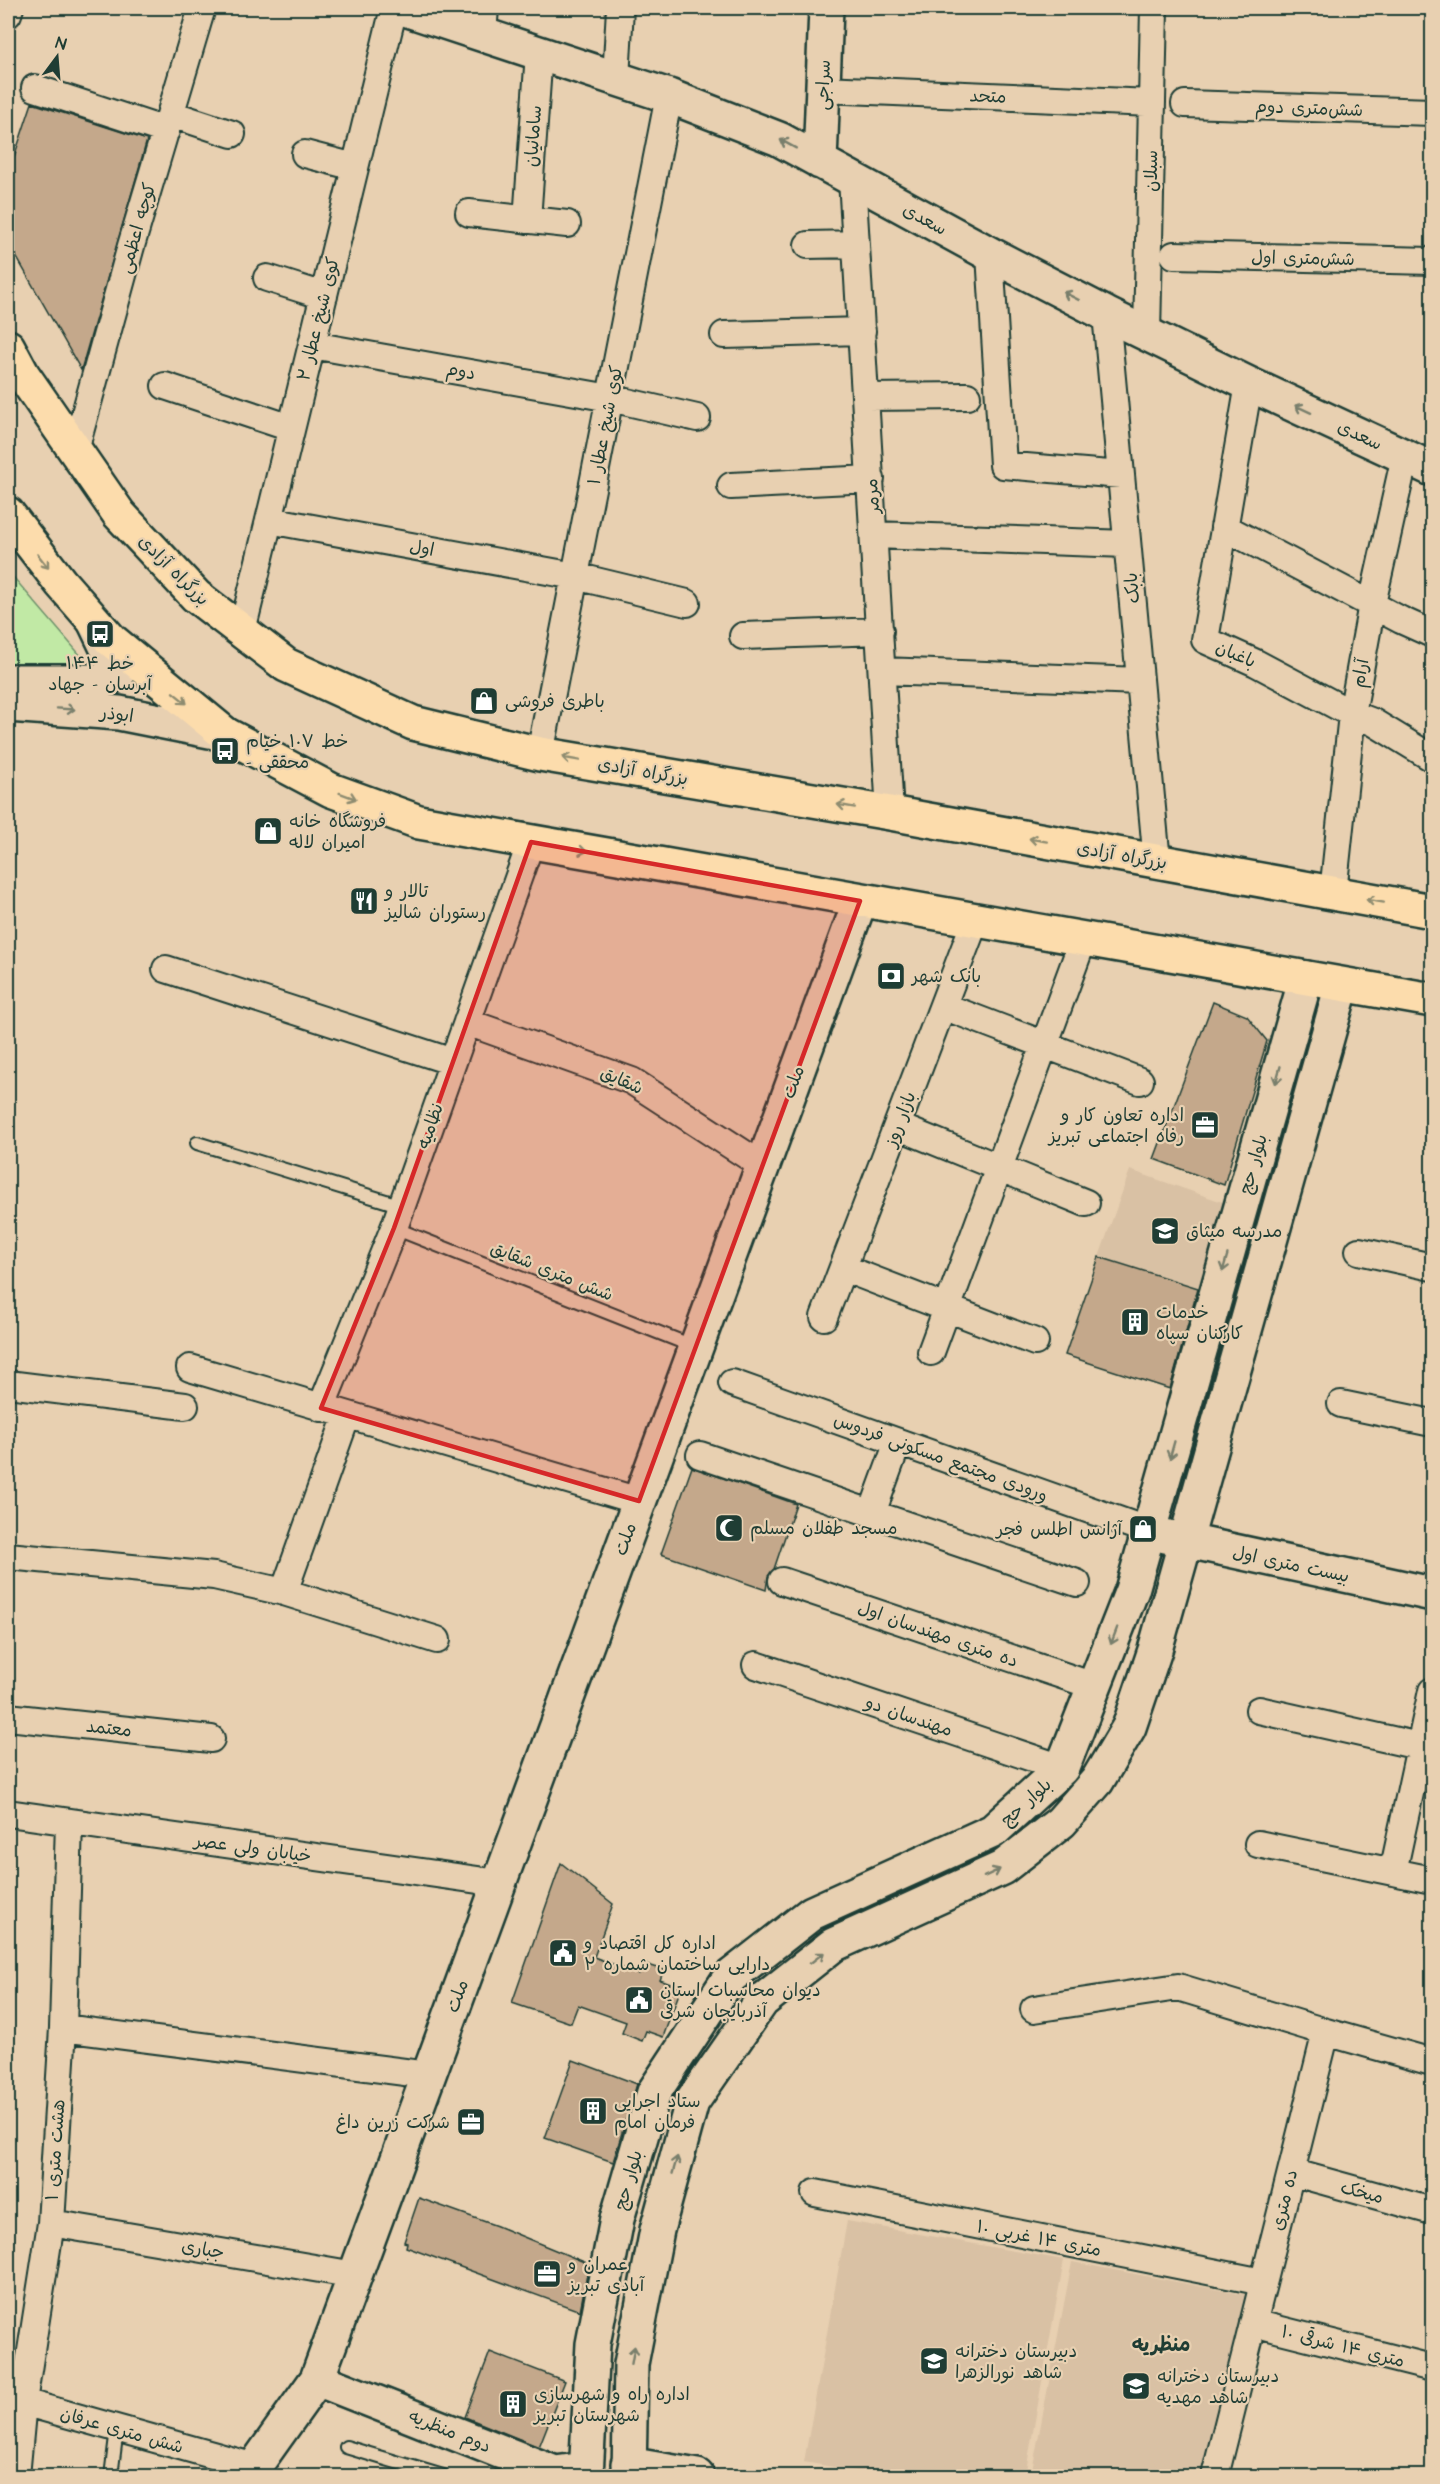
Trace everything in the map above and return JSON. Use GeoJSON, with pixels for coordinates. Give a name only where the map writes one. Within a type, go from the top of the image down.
{"type":"FeatureCollection","features":[{"type":"Feature","properties":{"kind":"highway","name":"بزرگراه آزادی"},"geometry":{"type":"LineString","coordinates":[[8,347],[23,375],[127,522],[196,596],[286,665],[412,723],[540,754],[890,813],[1432,911]]}},
{"type":"Feature","properties":{"kind":"highway"},"geometry":{"type":"LineString","coordinates":[[8,514],[60,583],[94,622],[141,666],[225,734],[331,790],[419,822],[1432,1000]]}},
{"type":"Feature","properties":{"kind":"main road","name":"سعدی"},"geometry":{"type":"LineString","coordinates":[[402,8],[484,21],[539,53],[669,96],[779,139],[990,254],[1106,314],[1249,384],[1419,462]]}},
{"type":"Feature","properties":{"kind":"main road","name":"سراجی"},"geometry":{"type":"LineString","coordinates":[[820,162],[825,8]]}},
{"type":"Feature","properties":{"kind":"main road","name":"ابوذر"},"geometry":{"type":"LineString","coordinates":[[8,681],[103,681],[119,672],[94,622]]}},
{"type":"Feature","properties":{"kind":"main road","name":"ابوذر"},"geometry":{"type":"LineString","coordinates":[[8,705],[119,713],[225,734]]}},
{"type":"Feature","properties":{"kind":"main road","name":"ملت"},"geometry":{"type":"LineString","coordinates":[[252,2472],[317,2379],[860,901]]}},
{"type":"Feature","properties":{"kind":"main road","name":"بلوار حج"},"geometry":{"type":"LineString","coordinates":[[585,2473],[593,2344],[617,2219],[654,2092],[730,1977],[812,1913],[993,1831],[1062,1768],[1132,1590],[1305,978]]}},
{"type":"Feature","properties":{"kind":"main road","name":"بلوار حج"},"geometry":{"type":"LineString","coordinates":[[628,2470],[631,2364],[657,2230],[692,2102],[762,2001],[833,1945],[1002,1868],[1061,1822],[1097,1781],[1129,1727],[1155,1650],[1342,985]]}},
{"type":"Feature","properties":{"kind":"main road"},"geometry":{"type":"LineString","coordinates":[[1291,1029],[1328,1036]]}},
{"type":"Feature","properties":{"kind":"main road","name":"بیست متری اول"},"geometry":{"type":"LineString","coordinates":[[1149,1531],[1186,1542],[1432,1594]]}},
{"type":"Feature","properties":{"kind":"main road"},"geometry":{"type":"LineString","coordinates":[[682,2049],[714,2071]]}},
{"type":"Feature","properties":{"kind":"main road","name":"دوم منظریه"},"geometry":{"type":"LineString","coordinates":[[317,2379],[555,2473],[585,2473]]}},
{"type":"Feature","properties":{"kind":"main road"},"geometry":{"type":"LineString","coordinates":[[628,2470],[697,2476]]}},
{"type":"Feature","properties":{"kind":"street"},"geometry":{"type":"LineString","coordinates":[[8,14],[10,8]]}},
{"type":"Feature","properties":{"kind":"street","name":"کوچه اعظمی"},"geometry":{"type":"LineString","coordinates":[[75,450],[202,8]]}},
{"type":"Feature","properties":{"kind":"street","name":"کوی شیخ عطار ۲"},"geometry":{"type":"LineString","coordinates":[[242,631],[394,8]]}},
{"type":"Feature","properties":{"kind":"street"},"geometry":{"type":"LineString","coordinates":[[616,78],[620,8]]}},
{"type":"Feature","properties":{"kind":"street","name":"سبلان"},"geometry":{"type":"LineString","coordinates":[[1147,334],[1154,8]]}},
{"type":"Feature","properties":{"kind":"street","name":"سامانیان"},"geometry":{"type":"LineString","coordinates":[[527,220],[539,53]]}},
{"type":"Feature","properties":{"kind":"street"},"geometry":{"type":"LineString","coordinates":[[35,88],[168,122],[232,134]]}},
{"type":"Feature","properties":{"kind":"street","name":"متحد"},"geometry":{"type":"LineString","coordinates":[[823,89],[1152,103]]}},
{"type":"Feature","properties":{"kind":"street","name":"کوی شیخ عطار ۱"},"geometry":{"type":"LineString","coordinates":[[540,754],[669,96]]}},
{"type":"Feature","properties":{"kind":"street","name":"شش‌متری دوم"},"geometry":{"type":"LineString","coordinates":[[1185,104],[1432,112]]}},
{"type":"Feature","properties":{"kind":"street"},"geometry":{"type":"LineString","coordinates":[[305,154],[355,167]]}},
{"type":"Feature","properties":{"kind":"street","name":"مرمر"},"geometry":{"type":"LineString","coordinates":[[852,179],[890,813]]}},
{"type":"Feature","properties":{"kind":"street"},"geometry":{"type":"LineString","coordinates":[[469,213],[567,224]]}},
{"type":"Feature","properties":{"kind":"street"},"geometry":{"type":"LineString","coordinates":[[808,245],[856,244]]}},
{"type":"Feature","properties":{"kind":"street"},"geometry":{"type":"LineString","coordinates":[[990,254],[1003,465],[1121,475]]}},
{"type":"Feature","properties":{"kind":"street","name":"شش‌متری اول"},"geometry":{"type":"LineString","coordinates":[[1174,255],[1432,261]]}},
{"type":"Feature","properties":{"kind":"street"},"geometry":{"type":"LineString","coordinates":[[267,278],[324,296]]}},
{"type":"Feature","properties":{"kind":"street","name":"بابک"},"geometry":{"type":"LineString","coordinates":[[1106,314],[1157,862]]}},
{"type":"Feature","properties":{"kind":"street"},"geometry":{"type":"LineString","coordinates":[[724,335],[862,331]]}},
{"type":"Feature","properties":{"kind":"street","name":"دوم"},"geometry":{"type":"LineString","coordinates":[[312,345],[610,398],[697,418]]}},
{"type":"Feature","properties":{"kind":"street","name":"باغبان"},"geometry":{"type":"LineString","coordinates":[[1249,384],[1205,640],[1256,663],[1352,714],[1373,722],[1432,758]]}},
{"type":"Feature","properties":{"kind":"street"},"geometry":{"type":"LineString","coordinates":[[165,386],[291,428]]}},
{"type":"Feature","properties":{"kind":"street"},"geometry":{"type":"LineString","coordinates":[[866,397],[967,396]]}},
{"type":"Feature","properties":{"kind":"street","name":"آرام"},"geometry":{"type":"LineString","coordinates":[[1333,893],[1352,714],[1372,604],[1419,462]]}},
{"type":"Feature","properties":{"kind":"street"},"geometry":{"type":"LineString","coordinates":[[731,486],[870,479]]}},
{"type":"Feature","properties":{"kind":"street","name":"اول"},"geometry":{"type":"LineString","coordinates":[[268,520],[575,576],[687,603]]}},
{"type":"Feature","properties":{"kind":"street"},"geometry":{"type":"LineString","coordinates":[[1224,527],[1432,634]]}},
{"type":"Feature","properties":{"kind":"street"},"geometry":{"type":"LineString","coordinates":[[874,535],[1127,544]]}},
{"type":"Feature","properties":{"kind":"street"},"geometry":{"type":"LineString","coordinates":[[743,636],[880,632]]}},
{"type":"Feature","properties":{"kind":"street"},"geometry":{"type":"LineString","coordinates":[[882,671],[1140,681]]}},
{"type":"Feature","properties":{"kind":"street","name":"نظامیه"},"geometry":{"type":"LineString","coordinates":[[321,1408],[398,1217],[531,842]]}},
{"type":"Feature","properties":{"kind":"street","name":"بازار روز"},"geometry":{"type":"LineString","coordinates":[[824,1317],[975,921]]}},
{"type":"Feature","properties":{"kind":"street"},"geometry":{"type":"LineString","coordinates":[[931,1352],[1083,940]]}},
{"type":"Feature","properties":{"kind":"street"},"geometry":{"type":"LineString","coordinates":[[165,969],[453,1062]]}},
{"type":"Feature","properties":{"kind":"street"},"geometry":{"type":"LineString","coordinates":[[943,1006],[1140,1081]]}},
{"type":"Feature","properties":{"kind":"street","name":"شقایق"},"geometry":{"type":"LineString","coordinates":[[467,1022],[632,1081],[763,1166]]}},
{"type":"Feature","properties":{"kind":"street"},"geometry":{"type":"LineString","coordinates":[[897,1126],[1086,1203]]}},
{"type":"Feature","properties":{"kind":"street"},"geometry":{"type":"LineString","coordinates":[[1359,1251],[1432,1267]]}},
{"type":"Feature","properties":{"kind":"street"},"geometry":{"type":"LineString","coordinates":[[843,1268],[1035,1342]]}},
{"type":"Feature","properties":{"kind":"street","name":"ملت"},"geometry":{"type":"LineString","coordinates":[[190,1368],[639,1501]]}},
{"type":"Feature","properties":{"kind":"street","name":"ورودی مجتمع مسکونی فردوس"},"geometry":{"type":"LineString","coordinates":[[732,1383],[1149,1531]]}},
{"type":"Feature","properties":{"kind":"street"},"geometry":{"type":"LineString","coordinates":[[8,1384],[185,1406]]}},
{"type":"Feature","properties":{"kind":"street"},"geometry":{"type":"LineString","coordinates":[[1341,1404],[1432,1423]]}},
{"type":"Feature","properties":{"kind":"street"},"geometry":{"type":"LineString","coordinates":[[284,1593],[347,1415]]}},
{"type":"Feature","properties":{"kind":"street"},"geometry":{"type":"LineString","coordinates":[[872,1513],[898,1442]]}},
{"type":"Feature","properties":{"kind":"street"},"geometry":{"type":"LineString","coordinates":[[700,1455],[1077,1583]]}},
{"type":"Feature","properties":{"kind":"street"},"geometry":{"type":"LineString","coordinates":[[8,1556],[214,1576],[284,1593],[437,1640]]}},
{"type":"Feature","properties":{"kind":"street","name":"ده متری مهندسان اول"},"geometry":{"type":"LineString","coordinates":[[782,1581],[1094,1686]]}},
{"type":"Feature","properties":{"kind":"street","name":"مهندسان دو"},"geometry":{"type":"LineString","coordinates":[[756,1665],[1062,1768]]}},
{"type":"Feature","properties":{"kind":"street"},"geometry":{"type":"LineString","coordinates":[[1393,1872],[1426,1747],[1432,1691]]}},
{"type":"Feature","properties":{"kind":"street"},"geometry":{"type":"LineString","coordinates":[[1259,1710],[1426,1747]]}},
{"type":"Feature","properties":{"kind":"street","name":"معتمد"},"geometry":{"type":"LineString","coordinates":[[8,1717],[210,1739]]}},
{"type":"Feature","properties":{"kind":"street","name":"خیابان ولی عصر"},"geometry":{"type":"LineString","coordinates":[[8,1812],[498,1883]]}},
{"type":"Feature","properties":{"kind":"street","name":"هشت متری ۱"},"geometry":{"type":"LineString","coordinates":[[16,2476],[23,2402],[51,2223],[63,2028],[69,1821]]}},
{"type":"Feature","properties":{"kind":"street"},"geometry":{"type":"LineString","coordinates":[[1258,1845],[1432,1880]]}},
{"type":"Feature","properties":{"kind":"street"},"geometry":{"type":"LineString","coordinates":[[1034,2009],[1178,1987],[1432,2062]]}},
{"type":"Feature","properties":{"kind":"street"},"geometry":{"type":"LineString","coordinates":[[63,2028],[428,2075]]}},
{"type":"Feature","properties":{"kind":"street","name":"ده متری"},"geometry":{"type":"LineString","coordinates":[[1215,2476],[1326,2032]]}},
{"type":"Feature","properties":{"kind":"street","name":"میخک"},"geometry":{"type":"LineString","coordinates":[[1291,2172],[1432,2211]]}},
{"type":"Feature","properties":{"kind":"street","name":"۱۰ متری ۱۴ غربی"},"geometry":{"type":"LineString","coordinates":[[815,2193],[1263,2282]]}},
{"type":"Feature","properties":{"kind":"street","name":"جباری"},"geometry":{"type":"LineString","coordinates":[[51,2223],[355,2275]]}},
{"type":"Feature","properties":{"kind":"street","name":"۱۰ متری ۱۴ شرقی"},"geometry":{"type":"LineString","coordinates":[[1253,2323],[1432,2368]]}},
{"type":"Feature","properties":{"kind":"street","name":"شش متری عرفان"},"geometry":{"type":"LineString","coordinates":[[23,2402],[252,2472]]}},
{"type":"Feature","properties":{"kind":"lane","name":"شش متری شقایق"},"geometry":{"type":"LineString","coordinates":[[197,1143],[398,1217],[696,1347]]}},
{"type":"Feature","properties":{"kind":"lane"},"geometry":{"type":"LineString","coordinates":[[111,2476],[117,2429]]}},
{"type":"Feature","properties":{"kind":"lane"},"geometry":{"type":"LineString","coordinates":[[346,2446],[443,2476]]}},
{"type":"Feature","properties":{"kind":"highlighted area"},"geometry":{"type":"Polygon","coordinates":[[[531,842],[860,901],[639,1501],[321,1408],[394,1228],[531,842]]]}},
{"type":"Feature","properties":{"kind":"shaded area","name":"مدرسه میثاق"},"geometry":{"type":"Polygon","coordinates":[[[1130,1170],[1231,1205],[1202,1289],[1099,1257],[1130,1170]]]}},
{"type":"Feature","properties":{"kind":"shaded area","name":"دبیرستان دخترانه شاهد نورالزهرا"},"geometry":{"type":"Polygon","coordinates":[[[847,2221],[1064,2260],[1025,2476],[885,2476],[804,2462],[847,2221]]]}},
{"type":"Feature","properties":{"kind":"shaded area","name":"دبیرستان دخترانه شاهد مهدیه"},"geometry":{"type":"Polygon","coordinates":[[[1072,2262],[1246,2295],[1202,2476],[1031,2476],[1072,2262]]]}},
{"type":"Feature","properties":{"kind":"green space"},"geometry":{"type":"Polygon","coordinates":[[[8,571],[93,670],[8,667],[8,571]]]}},
{"type":"Feature","properties":{"kind":"building"},"geometry":{"type":"Polygon","coordinates":[[[32,103],[147,140],[81,370],[8,242],[8,175],[32,103]]]}},
{"type":"Feature","properties":{"kind":"building","name":"اداره تعاون کار و رفاه اجتماعی تبریز"},"geometry":{"type":"Polygon","coordinates":[[[1213,1002],[1247,1016],[1267,1041],[1224,1185],[1154,1159],[1213,1002]]]}},
{"type":"Feature","properties":{"kind":"building","name":"خدمات کارکنان سپاه"},"geometry":{"type":"Polygon","coordinates":[[[1099,1257],[1198,1288],[1170,1389],[1065,1355],[1099,1257]]]}},
{"type":"Feature","properties":{"kind":"building","name":"مسجد طفلان مسلم"},"geometry":{"type":"Polygon","coordinates":[[[692,1467],[796,1504],[774,1569],[768,1576],[766,1590],[661,1554],[692,1467]]]}},
{"type":"Feature","properties":{"kind":"building","name":"اداره کل اقتصاد و دارایی ساختمان شماره ۲"},"geometry":{"type":"Polygon","coordinates":[[[561,1863],[613,1904],[594,1957],[639,1974],[642,1963],[664,1970],[660,1980],[681,1988],[663,2037],[646,2031],[642,2041],[622,2033],[626,2022],[578,2005],[571,2023],[512,2003],[561,1863]]]}},
{"type":"Feature","properties":{"kind":"building","name":"ستاد اجرایی فرمان امام"},"geometry":{"type":"Polygon","coordinates":[[[573,2060],[637,2084],[613,2162],[545,2138],[573,2060]]]}},
{"type":"Feature","properties":{"kind":"building"},"geometry":{"type":"Polygon","coordinates":[[[419,2198],[497,2226],[589,2264],[580,2311],[406,2247],[407,2243],[404,2242],[419,2198]]]}},
{"type":"Feature","properties":{"kind":"building","name":"اداره راه و شهرسازی شهرستان تبریز"},"geometry":{"type":"Polygon","coordinates":[[[490,2352],[565,2381],[539,2447],[465,2417],[490,2352]]]}},
{"type":"Feature","properties":{"kind":"place","name":"خط ۱۴۴ آبرسان - جهاد"},"geometry":{"type":"Point","coordinates":[100,634]}},
{"type":"Feature","properties":{"kind":"place","name":"باطری فروشی"},"geometry":{"type":"Point","coordinates":[484,701]}},
{"type":"Feature","properties":{"kind":"place","name":"خط ۱۰۷ خیام - محققی"},"geometry":{"type":"Point","coordinates":[225,751]}},
{"type":"Feature","properties":{"kind":"place","name":"فروشگاه خانه امیران لاله"},"geometry":{"type":"Point","coordinates":[268,831]}},
{"type":"Feature","properties":{"kind":"place","name":"تالار و رستوران شالیز"},"geometry":{"type":"Point","coordinates":[364,901]}},
{"type":"Feature","properties":{"kind":"place","name":"بانک شهر"},"geometry":{"type":"Point","coordinates":[891,976]}},
{"type":"Feature","properties":{"kind":"place","name":"اداره تعاون کار و رفاه اجتماعی تبریز"},"geometry":{"type":"Point","coordinates":[1205,1125]}},
{"type":"Feature","properties":{"kind":"place","name":"مدرسه میثاق"},"geometry":{"type":"Point","coordinates":[1165,1231]}},
{"type":"Feature","properties":{"kind":"place","name":"خدمات کارکنان سپاه"},"geometry":{"type":"Point","coordinates":[1135,1322]}},
{"type":"Feature","properties":{"kind":"place","name":"مسجد طفلان مسلم"},"geometry":{"type":"Point","coordinates":[729,1528]}},
{"type":"Feature","properties":{"kind":"place","name":"آژانس اطلس فجر"},"geometry":{"type":"Point","coordinates":[1143,1529]}},
{"type":"Feature","properties":{"kind":"place","name":"اداره کل اقتصاد و دارایی ساختمان شماره ۲"},"geometry":{"type":"Point","coordinates":[563,1953]}},
{"type":"Feature","properties":{"kind":"place","name":"دیوان محاسبات استان آذربایجان شرقی"},"geometry":{"type":"Point","coordinates":[639,2000]}},
{"type":"Feature","properties":{"kind":"place","name":"ستاد اجرایی فرمان امام"},"geometry":{"type":"Point","coordinates":[593,2111]}},
{"type":"Feature","properties":{"kind":"place","name":"شرکت زرین داغ"},"geometry":{"type":"Point","coordinates":[471,2122]}},
{"type":"Feature","properties":{"kind":"place","name":"عمران و آبادی تبریز"},"geometry":{"type":"Point","coordinates":[547,2274]}},
{"type":"Feature","properties":{"kind":"place","name":"دبیرستان دخترانه شاهد نورالزهرا"},"geometry":{"type":"Point","coordinates":[934,2361]}},
{"type":"Feature","properties":{"kind":"place","name":"دبیرستان دخترانه شاهد مهدیه"},"geometry":{"type":"Point","coordinates":[1136,2386]}},
{"type":"Feature","properties":{"kind":"place","name":"اداره راه و شهرسازی شهرستان تبریز"},"geometry":{"type":"Point","coordinates":[513,2404]}},
{"type":"Feature","properties":{"kind":"district","name":"منظریه"},"geometry":{"type":"Point","coordinates":[1161,2344]}}]}
